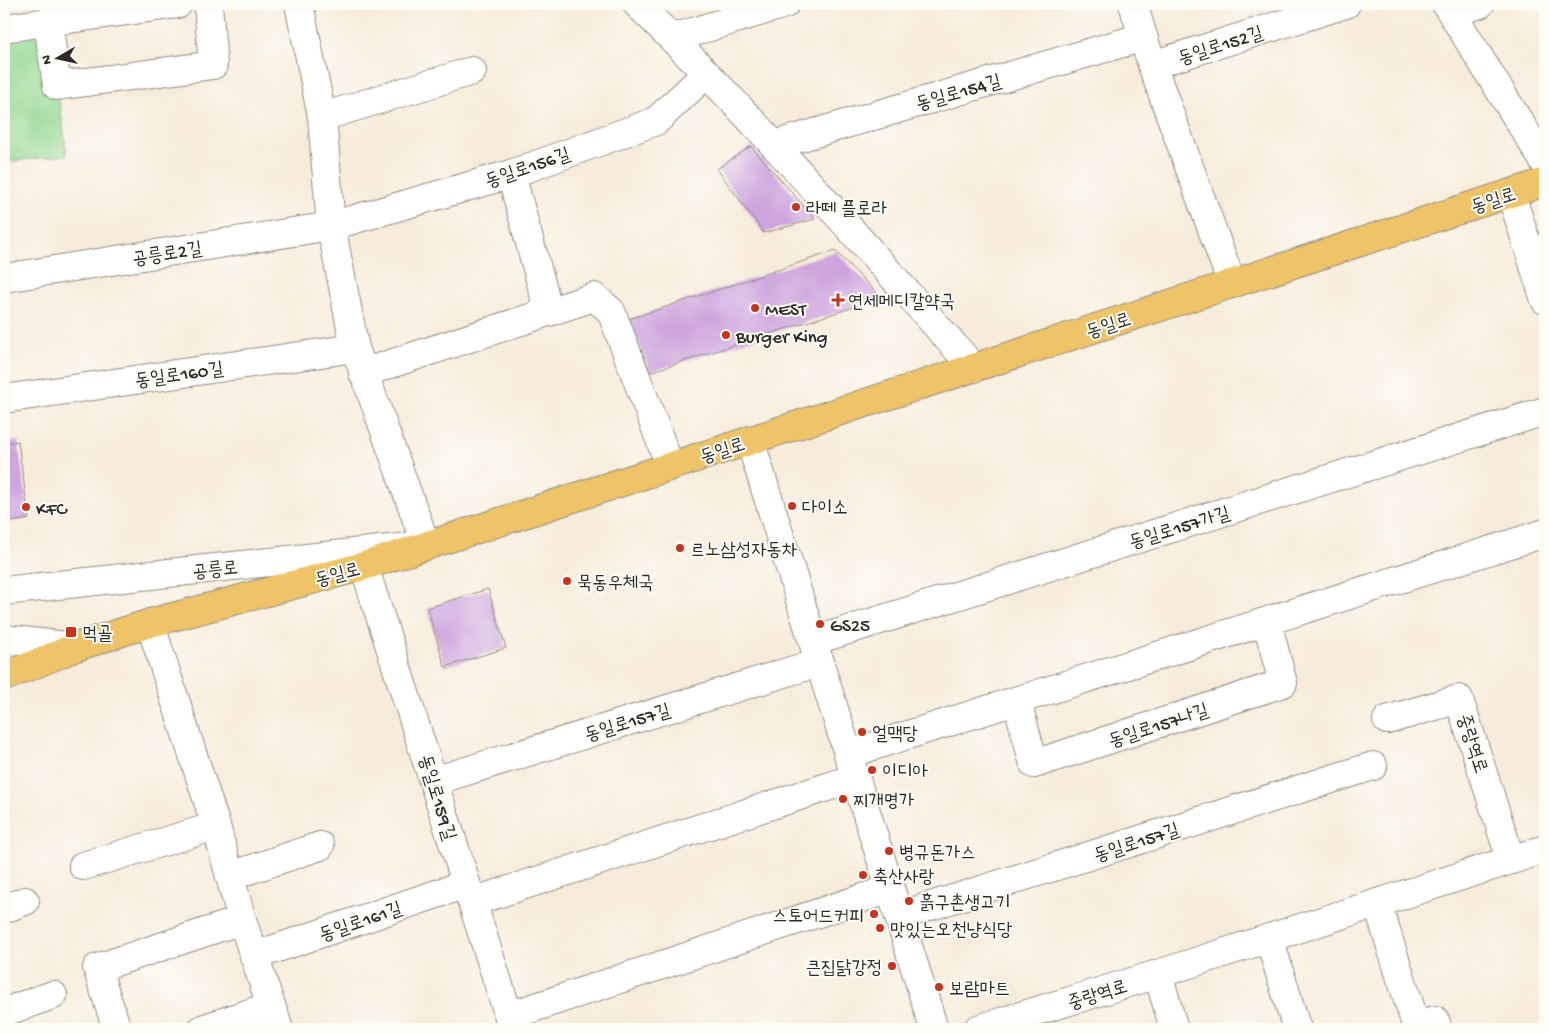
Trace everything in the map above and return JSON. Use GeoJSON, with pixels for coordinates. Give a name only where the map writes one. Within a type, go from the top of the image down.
{"type":"FeatureCollection","features":[{"type":"Feature","properties":{"kind":"main road","name":"동일로"},"geometry":{"type":"LineString","coordinates":[[4,677],[76,647],[150,623],[364,566],[1545,182]]}},
{"type":"Feature","properties":{"kind":"street"},"geometry":{"type":"LineString","coordinates":[[4,28],[178,4]]}},
{"type":"Feature","properties":{"kind":"street"},"geometry":{"type":"LineString","coordinates":[[48,22],[57,86],[213,64],[208,4]]}},
{"type":"Feature","properties":{"kind":"street"},"geometry":{"type":"LineString","coordinates":[[299,4],[322,117],[331,226],[359,360],[426,545]]}},
{"type":"Feature","properties":{"kind":"street"},"geometry":{"type":"LineString","coordinates":[[637,4],[673,38],[774,145],[974,368]]}},
{"type":"Feature","properties":{"kind":"street"},"geometry":{"type":"LineString","coordinates":[[673,38],[785,4]]}},
{"type":"Feature","properties":{"kind":"street"},"geometry":{"type":"LineString","coordinates":[[1133,4],[1152,65],[1232,284]]}},
{"type":"Feature","properties":{"kind":"street","name":"동일로152길"},"geometry":{"type":"LineString","coordinates":[[1152,65],[1346,4]]}},
{"type":"Feature","properties":{"kind":"street"},"geometry":{"type":"LineString","coordinates":[[1480,4],[1449,8],[1545,163]]}},
{"type":"Feature","properties":{"kind":"street","name":"동일로154길"},"geometry":{"type":"LineString","coordinates":[[774,145],[1143,37]]}},
{"type":"Feature","properties":{"kind":"street"},"geometry":{"type":"LineString","coordinates":[[322,117],[472,71]]}},
{"type":"Feature","properties":{"kind":"street","name":"동일로156길"},"geometry":{"type":"LineString","coordinates":[[331,226],[511,174],[656,121],[706,74]]}},
{"type":"Feature","properties":{"kind":"street"},"geometry":{"type":"LineString","coordinates":[[511,174],[548,312]]}},
{"type":"Feature","properties":{"kind":"street"},"geometry":{"type":"LineString","coordinates":[[1511,194],[1545,300]]}},
{"type":"Feature","properties":{"kind":"street","name":"공릉로2길"},"geometry":{"type":"LineString","coordinates":[[4,278],[331,226]]}},
{"type":"Feature","properties":{"kind":"street","name":"동일로160길"},"geometry":{"type":"LineString","coordinates":[[4,399],[359,360],[548,312],[594,297],[611,311],[670,466]]}},
{"type":"Feature","properties":{"kind":"street","name":"동일로157가길"},"geometry":{"type":"LineString","coordinates":[[816,651],[1545,411]]}},
{"type":"Feature","properties":{"kind":"street"},"geometry":{"type":"LineString","coordinates":[[750,440],[934,1029]]}},
{"type":"Feature","properties":{"kind":"street"},"geometry":{"type":"LineString","coordinates":[[469,893],[852,766],[1017,701],[1545,533]]}},
{"type":"Feature","properties":{"kind":"street","name":"공릉로"},"geometry":{"type":"LineString","coordinates":[[4,591],[426,545]]}},
{"type":"Feature","properties":{"kind":"street","name":"동일로159길"},"geometry":{"type":"LineString","coordinates":[[364,566],[511,1023]]}},
{"type":"Feature","properties":{"kind":"street","name":"동일로157나길"},"geometry":{"type":"LineString","coordinates":[[1017,701],[1034,764],[1284,683],[1267,622]]}},
{"type":"Feature","properties":{"kind":"street"},"geometry":{"type":"LineString","coordinates":[[150,623],[216,826],[242,920],[275,1018],[202,1029]]}},
{"type":"Feature","properties":{"kind":"street"},"geometry":{"type":"LineString","coordinates":[[4,639],[76,647]]}},
{"type":"Feature","properties":{"kind":"street","name":"동일로157길"},"geometry":{"type":"LineString","coordinates":[[434,781],[816,651]]}},
{"type":"Feature","properties":{"kind":"street","name":"중랑역로"},"geometry":{"type":"LineString","coordinates":[[1387,720],[1460,699],[1511,860]]}},
{"type":"Feature","properties":{"kind":"street","name":"동일로157길"},"geometry":{"type":"LineString","coordinates":[[899,916],[1373,766]]}},
{"type":"Feature","properties":{"kind":"street"},"geometry":{"type":"LineString","coordinates":[[83,866],[216,826]]}},
{"type":"Feature","properties":{"kind":"street"},"geometry":{"type":"LineString","coordinates":[[231,876],[320,846]]}},
{"type":"Feature","properties":{"kind":"street","name":"중랑역로"},"geometry":{"type":"LineString","coordinates":[[978,1029],[1158,974],[1545,849]]}},
{"type":"Feature","properties":{"kind":"street"},"geometry":{"type":"LineString","coordinates":[[511,1023],[890,889]]}},
{"type":"Feature","properties":{"kind":"street","name":"동일로161길"},"geometry":{"type":"LineString","coordinates":[[254,956],[469,893]]}},
{"type":"Feature","properties":{"kind":"street"},"geometry":{"type":"LineString","coordinates":[[1377,903],[1416,1025],[1435,1020],[1438,1029]]}},
{"type":"Feature","properties":{"kind":"street"},"geometry":{"type":"LineString","coordinates":[[117,1029],[97,968],[242,920]]}},
{"type":"Feature","properties":{"kind":"street"},"geometry":{"type":"LineString","coordinates":[[1268,938],[1297,1029]]}},
{"type":"Feature","properties":{"kind":"street"},"geometry":{"type":"LineString","coordinates":[[1158,974],[1174,1029]]}},
{"type":"Feature","properties":{"kind":"street"},"geometry":{"type":"LineString","coordinates":[[4,1012],[52,995]]}},
{"type":"Feature","properties":{"kind":"green space"},"geometry":{"type":"Polygon","coordinates":[[[48,22],[67,155],[4,162],[4,28],[48,22]]]}},
{"type":"Feature","properties":{"kind":"building"},"geometry":{"type":"Polygon","coordinates":[[[751,146],[815,219],[764,233],[717,169],[751,146]]]}},
{"type":"Feature","properties":{"kind":"building","name":"MEST"},"geometry":{"type":"Polygon","coordinates":[[[835,251],[882,298],[650,372],[629,319],[835,251]]]}},
{"type":"Feature","properties":{"kind":"building"},"geometry":{"type":"Polygon","coordinates":[[[18,441],[29,519],[4,523],[4,443],[18,441]]]}},
{"type":"Feature","properties":{"kind":"building"},"geometry":{"type":"Polygon","coordinates":[[[488,589],[506,648],[445,667],[427,608],[488,589]]]}},
{"type":"Feature","properties":{"kind":"place","name":"라떼 플로라"},"geometry":{"type":"Point","coordinates":[796,207]}},
{"type":"Feature","properties":{"kind":"place","name":"연세메디칼약국"},"geometry":{"type":"Point","coordinates":[838,300]}},
{"type":"Feature","properties":{"kind":"place","name":"MEST"},"geometry":{"type":"Point","coordinates":[755,308]}},
{"type":"Feature","properties":{"kind":"place","name":"Burger King"},"geometry":{"type":"Point","coordinates":[726,335]}},
{"type":"Feature","properties":{"kind":"place","name":"다이소"},"geometry":{"type":"Point","coordinates":[792,506]}},
{"type":"Feature","properties":{"kind":"place","name":"KFC"},"geometry":{"type":"Point","coordinates":[26,507]}},
{"type":"Feature","properties":{"kind":"place","name":"르노삼성자동차"},"geometry":{"type":"Point","coordinates":[680,548]}},
{"type":"Feature","properties":{"kind":"place","name":"묵동우체국"},"geometry":{"type":"Point","coordinates":[567,581]}},
{"type":"Feature","properties":{"kind":"place","name":"GS25"},"geometry":{"type":"Point","coordinates":[820,624]}},
{"type":"Feature","properties":{"kind":"place","name":"먹골"},"geometry":{"type":"Point","coordinates":[71,632]}},
{"type":"Feature","properties":{"kind":"place","name":"얼맥당"},"geometry":{"type":"Point","coordinates":[862,732]}},
{"type":"Feature","properties":{"kind":"place","name":"이디아"},"geometry":{"type":"Point","coordinates":[872,770]}},
{"type":"Feature","properties":{"kind":"place","name":"찌개명가"},"geometry":{"type":"Point","coordinates":[843,799]}},
{"type":"Feature","properties":{"kind":"place","name":"병규돈가스"},"geometry":{"type":"Point","coordinates":[889,851]}},
{"type":"Feature","properties":{"kind":"place","name":"축산사랑"},"geometry":{"type":"Point","coordinates":[863,875]}},
{"type":"Feature","properties":{"kind":"place","name":"흙구촌생고기"},"geometry":{"type":"Point","coordinates":[909,901]}},
{"type":"Feature","properties":{"kind":"place","name":"스토어드커피"},"geometry":{"type":"Point","coordinates":[874,914]}},
{"type":"Feature","properties":{"kind":"place","name":"맛있는오천냥식당"},"geometry":{"type":"Point","coordinates":[880,928]}},
{"type":"Feature","properties":{"kind":"place","name":"큰집닭강정"},"geometry":{"type":"Point","coordinates":[892,966]}},
{"type":"Feature","properties":{"kind":"place","name":"보람마트"},"geometry":{"type":"Point","coordinates":[939,987]}}]}
